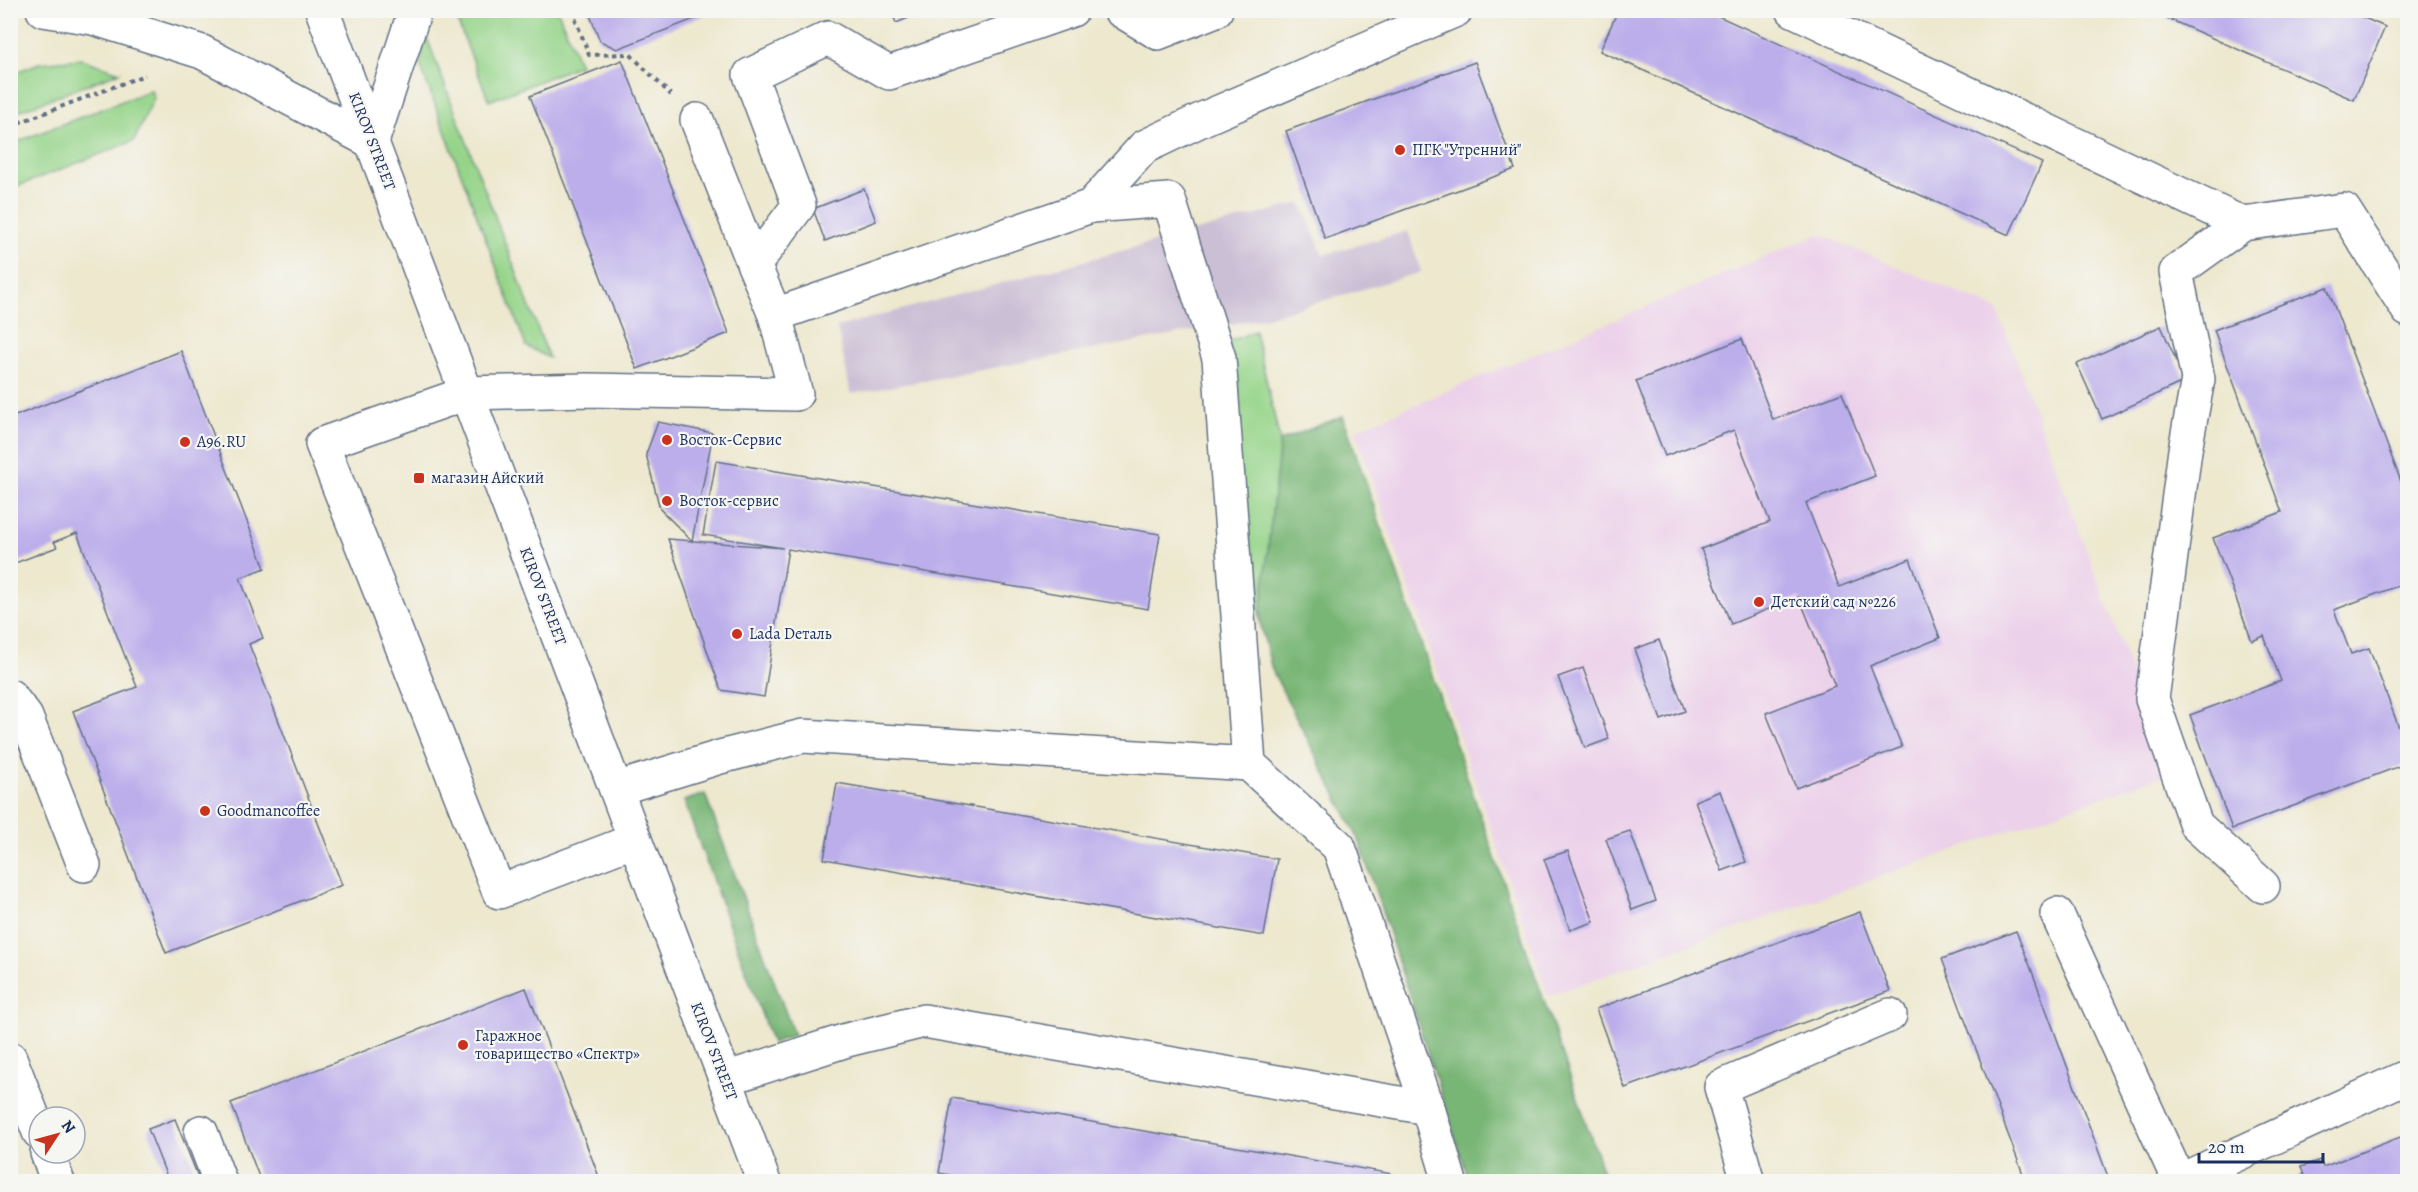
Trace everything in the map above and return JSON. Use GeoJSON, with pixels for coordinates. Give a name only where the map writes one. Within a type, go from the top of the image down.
{"type":"FeatureCollection","features":[{"type":"Feature","properties":{"kind":"main road"},"geometry":{"type":"LineString","coordinates":[[43,10],[93,18],[202,52],[372,142],[415,10]]}},
{"type":"Feature","properties":{"kind":"main road","name":"KIROV STREET"},"geometry":{"type":"LineString","coordinates":[[322,10],[764,1182]]}},
{"type":"Feature","properties":{"kind":"main road"},"geometry":{"type":"LineString","coordinates":[[753,266],[799,205],[750,75],[828,38],[889,73],[1072,10]]}},
{"type":"Feature","properties":{"kind":"main road"},"geometry":{"type":"LineString","coordinates":[[1120,10],[1158,33],[1216,10]]}},
{"type":"Feature","properties":{"kind":"main road"},"geometry":{"type":"LineString","coordinates":[[1091,206],[1144,147],[1205,118],[1456,10]]}},
{"type":"Feature","properties":{"kind":"main road"},"geometry":{"type":"LineString","coordinates":[[1793,10],[2243,224]]}},
{"type":"Feature","properties":{"kind":"main road"},"geometry":{"type":"LineString","coordinates":[[635,840],[499,892],[322,444],[467,393],[587,390],[796,394],[775,315],[753,266],[697,120]]}},
{"type":"Feature","properties":{"kind":"main road"},"geometry":{"type":"LineString","coordinates":[[775,315],[1091,206],[1169,200],[1219,358],[1249,764]]}},
{"type":"Feature","properties":{"kind":"main road"},"geometry":{"type":"LineString","coordinates":[[2263,886],[2196,825],[2152,699],[2185,450],[2198,379],[2176,272],[2243,224],[2344,210],[2408,310]]}},
{"type":"Feature","properties":{"kind":"main road"},"geometry":{"type":"LineString","coordinates":[[10,696],[26,717],[84,865]]}},
{"type":"Feature","properties":{"kind":"main road"},"geometry":{"type":"LineString","coordinates":[[616,789],[720,757],[803,736],[1249,764],[1339,847],[1428,1108],[1450,1182]]}},
{"type":"Feature","properties":{"kind":"main road"},"geometry":{"type":"LineString","coordinates":[[2057,914],[2179,1181],[2408,1076]]}},
{"type":"Feature","properties":{"kind":"main road"},"geometry":{"type":"LineString","coordinates":[[1748,1182],[1721,1087],[1890,1015]]}},
{"type":"Feature","properties":{"kind":"main road"},"geometry":{"type":"LineString","coordinates":[[725,1079],[847,1040],[924,1021],[1428,1108]]}},
{"type":"Feature","properties":{"kind":"main road"},"geometry":{"type":"LineString","coordinates":[[10,1058],[28,1105]]}},
{"type":"Feature","properties":{"kind":"main road"},"geometry":{"type":"LineString","coordinates":[[201,1132],[220,1182]]}},
{"type":"Feature","properties":{"kind":"main road"},"geometry":{"type":"LineString","coordinates":[[52,1165],[58,1182]]}},
{"type":"Feature","properties":{"kind":"path"},"geometry":{"type":"LineString","coordinates":[[572,10],[589,55],[630,54],[697,120]]}},
{"type":"Feature","properties":{"kind":"path"},"geometry":{"type":"LineString","coordinates":[[10,126],[154,72]]}},
{"type":"Feature","properties":{"kind":"shaded area"},"geometry":{"type":"Polygon","coordinates":[[[1301,203],[1323,255],[1408,231],[1421,272],[1264,318],[851,394],[837,327],[1301,203]]]}},
{"type":"Feature","properties":{"kind":"shaded area","name":"Детский сад №226"},"geometry":{"type":"Polygon","coordinates":[[[1819,234],[1997,309],[2169,773],[1548,996],[1355,430],[1819,234]]]}},
{"type":"Feature","properties":{"kind":"green space"},"geometry":{"type":"Polygon","coordinates":[[[461,10],[558,11],[580,65],[489,101],[454,13],[461,10]]]}},
{"type":"Feature","properties":{"kind":"green space"},"geometry":{"type":"Polygon","coordinates":[[[425,33],[549,358],[526,346],[420,65],[425,33]]]}},
{"type":"Feature","properties":{"kind":"green space"},"geometry":{"type":"Polygon","coordinates":[[[81,59],[120,72],[11,114],[11,74],[39,63],[81,59]]]}},
{"type":"Feature","properties":{"kind":"green space"},"geometry":{"type":"Polygon","coordinates":[[[151,90],[154,98],[134,141],[11,189],[11,144],[151,90]]]}},
{"type":"Feature","properties":{"kind":"green space"},"geometry":{"type":"Polygon","coordinates":[[[1255,331],[1280,441],[1260,622],[1222,344],[1255,331]]]}},
{"type":"Feature","properties":{"kind":"green space"},"geometry":{"type":"Polygon","coordinates":[[[1343,416],[1606,1181],[1469,1181],[1359,840],[1272,670],[1260,622],[1280,441],[1343,416]]]}},
{"type":"Feature","properties":{"kind":"green space"},"geometry":{"type":"Polygon","coordinates":[[[705,794],[794,1035],[772,1043],[684,801],[705,794]]]}},
{"type":"Feature","properties":{"kind":"building"},"geometry":{"type":"Polygon","coordinates":[[[588,10],[715,11],[617,49],[600,41],[588,10]]]}},
{"type":"Feature","properties":{"kind":"building"},"geometry":{"type":"Polygon","coordinates":[[[891,10],[926,10],[926,11],[896,23],[891,10]]]}},
{"type":"Feature","properties":{"kind":"building"},"geometry":{"type":"Polygon","coordinates":[[[1618,10],[1705,10],[2042,163],[2009,235],[1600,51],[1618,10]]]}},
{"type":"Feature","properties":{"kind":"building"},"geometry":{"type":"Polygon","coordinates":[[[2148,10],[2346,10],[2385,27],[2354,100],[2148,10]]]}},
{"type":"Feature","properties":{"kind":"building"},"geometry":{"type":"Polygon","coordinates":[[[622,60],[729,333],[637,369],[530,96],[622,60]]]}},
{"type":"Feature","properties":{"kind":"building","name":"ПГК \"Утренний\""},"geometry":{"type":"Polygon","coordinates":[[[1475,62],[1515,169],[1325,239],[1286,131],[1475,62]]]}},
{"type":"Feature","properties":{"kind":"building"},"geometry":{"type":"Polygon","coordinates":[[[864,189],[876,221],[825,241],[813,209],[864,189]]]}},
{"type":"Feature","properties":{"kind":"building"},"geometry":{"type":"Polygon","coordinates":[[[2327,287],[2408,500],[2408,582],[2334,610],[2351,654],[2369,648],[2408,752],[2408,763],[2232,829],[2190,715],[2281,681],[2264,636],[2252,641],[2213,538],[2282,512],[2214,330],[2327,287]]]}},
{"type":"Feature","properties":{"kind":"building"},"geometry":{"type":"Polygon","coordinates":[[[2161,326],[2185,381],[2102,419],[2077,364],[2161,326]]]}},
{"type":"Feature","properties":{"kind":"building"},"geometry":{"type":"Polygon","coordinates":[[[1742,339],[1773,420],[1842,393],[1875,476],[1806,503],[1839,587],[1910,559],[1940,638],[1870,666],[1902,747],[1796,788],[1766,713],[1835,686],[1799,597],[1731,624],[1701,549],[1770,522],[1734,430],[1665,456],[1636,381],[1742,339]]]}},
{"type":"Feature","properties":{"kind":"building"},"geometry":{"type":"Polygon","coordinates":[[[181,351],[265,568],[240,578],[263,638],[249,644],[342,885],[166,953],[73,711],[137,687],[77,533],[54,542],[57,547],[10,565],[10,418],[181,351]]]}},
{"type":"Feature","properties":{"kind":"building"},"geometry":{"type":"Polygon","coordinates":[[[658,422],[713,433],[692,541],[660,509],[646,454],[658,422]]]}},
{"type":"Feature","properties":{"kind":"building"},"geometry":{"type":"Polygon","coordinates":[[[716,461],[1160,534],[1148,609],[788,549],[764,697],[721,690],[668,539],[783,548],[703,535],[716,461]]]}},
{"type":"Feature","properties":{"kind":"building"},"geometry":{"type":"Polygon","coordinates":[[[1659,640],[1685,711],[1661,720],[1635,649],[1659,640]]]}},
{"type":"Feature","properties":{"kind":"building"},"geometry":{"type":"Polygon","coordinates":[[[1583,668],[1609,739],[1585,748],[1558,677],[1583,668]]]}},
{"type":"Feature","properties":{"kind":"building"},"geometry":{"type":"Polygon","coordinates":[[[837,783],[1277,859],[1264,936],[824,859],[837,783]]]}},
{"type":"Feature","properties":{"kind":"building"},"geometry":{"type":"Polygon","coordinates":[[[1720,791],[1746,862],[1722,871],[1695,801],[1720,791]]]}},
{"type":"Feature","properties":{"kind":"building"},"geometry":{"type":"Polygon","coordinates":[[[1630,831],[1656,901],[1632,910],[1606,839],[1630,831]]]}},
{"type":"Feature","properties":{"kind":"building"},"geometry":{"type":"Polygon","coordinates":[[[1568,851],[1594,922],[1570,930],[1544,859],[1568,851]]]}},
{"type":"Feature","properties":{"kind":"building"},"geometry":{"type":"Polygon","coordinates":[[[1860,912],[1890,991],[1625,1088],[1596,1009],[1860,912]]]}},
{"type":"Feature","properties":{"kind":"building"},"geometry":{"type":"Polygon","coordinates":[[[2016,931],[2110,1182],[2026,1182],[1942,959],[2016,931]]]}},
{"type":"Feature","properties":{"kind":"building","name":"Гаражное товарищество «Спектр»"},"geometry":{"type":"Polygon","coordinates":[[[526,988],[601,1182],[261,1182],[231,1103],[526,988]]]}},
{"type":"Feature","properties":{"kind":"building"},"geometry":{"type":"Polygon","coordinates":[[[952,1098],[1393,1174],[1392,1182],[988,1182],[939,1173],[952,1098]]]}},
{"type":"Feature","properties":{"kind":"building"},"geometry":{"type":"Polygon","coordinates":[[[175,1119],[200,1182],[169,1182],[148,1129],[175,1119]]]}},
{"type":"Feature","properties":{"kind":"building"},"geometry":{"type":"Polygon","coordinates":[[[2408,1134],[2408,1182],[2288,1182],[2304,1175],[2301,1167],[2320,1160],[2323,1167],[2408,1134]]]}},
{"type":"Feature","properties":{"kind":"place","name":"ПГК \"Утренний\""},"geometry":{"type":"Point","coordinates":[1400,150]}},
{"type":"Feature","properties":{"kind":"place","name":"Восток-Сервис"},"geometry":{"type":"Point","coordinates":[667,440]}},
{"type":"Feature","properties":{"kind":"place","name":"А96.RU"},"geometry":{"type":"Point","coordinates":[185,442]}},
{"type":"Feature","properties":{"kind":"place","name":"магазин Айский"},"geometry":{"type":"Point","coordinates":[419,478]}},
{"type":"Feature","properties":{"kind":"place","name":"Восток-сервис"},"geometry":{"type":"Point","coordinates":[667,501]}},
{"type":"Feature","properties":{"kind":"place","name":"Детский сад №226"},"geometry":{"type":"Point","coordinates":[1759,602]}},
{"type":"Feature","properties":{"kind":"place","name":"Lada Dеталь"},"geometry":{"type":"Point","coordinates":[737,634]}},
{"type":"Feature","properties":{"kind":"place","name":"Goodmancoffee"},"geometry":{"type":"Point","coordinates":[205,811]}},
{"type":"Feature","properties":{"kind":"place","name":"Гаражное товарищество «Спектр»"},"geometry":{"type":"Point","coordinates":[463,1045]}}]}
